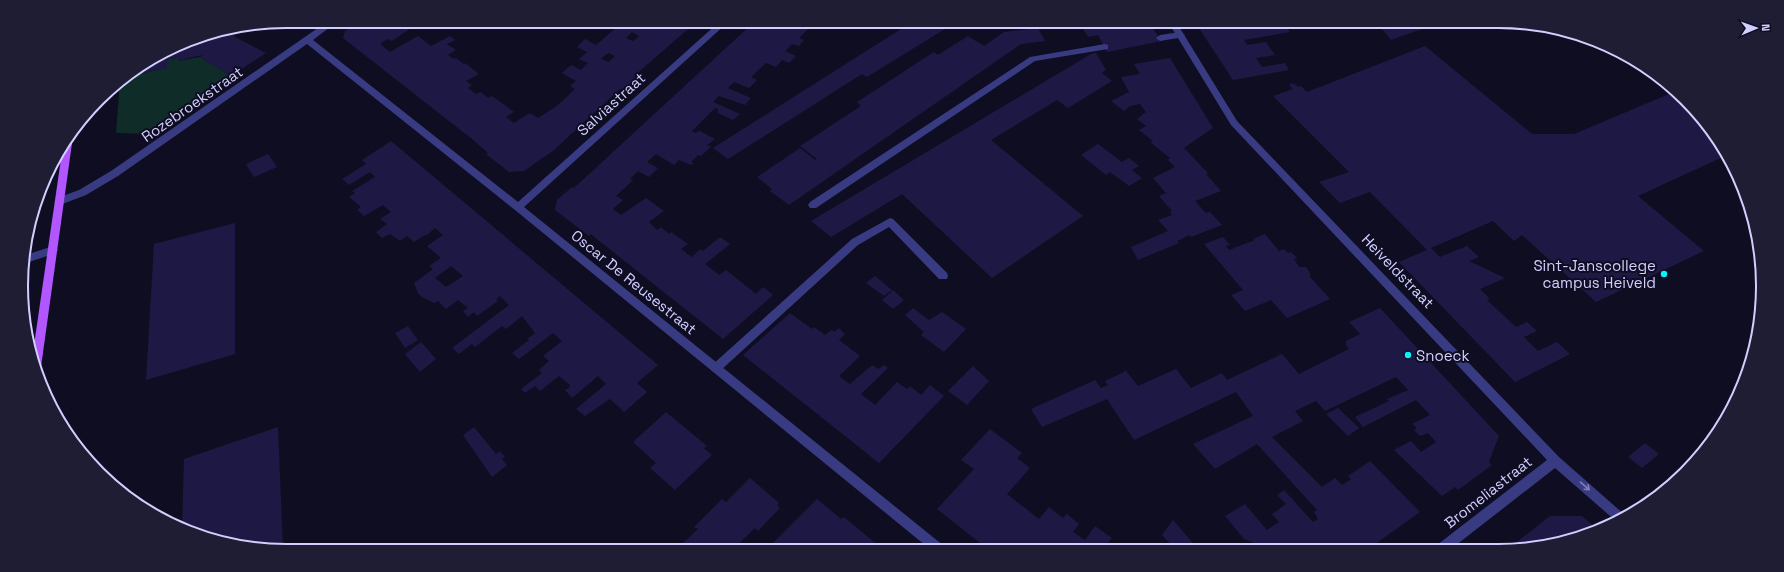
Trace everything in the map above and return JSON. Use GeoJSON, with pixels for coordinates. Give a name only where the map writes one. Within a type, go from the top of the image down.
{"type":"FeatureCollection","features":[{"type":"Feature","properties":{"kind":"main road"},"geometry":{"type":"LineString","coordinates":[[38,355],[67,150]]}},
{"type":"Feature","properties":{"kind":"street","name":"Rozebroekstraat"},"geometry":{"type":"LineString","coordinates":[[60,201],[71,198],[131,163],[175,134],[324,28]]}},
{"type":"Feature","properties":{"kind":"street","name":"Salviastraat"},"geometry":{"type":"LineString","coordinates":[[518,207],[717,28]]}},
{"type":"Feature","properties":{"kind":"street","name":"Heiveldstraat"},"geometry":{"type":"LineString","coordinates":[[1176,28],[1234,123],[1555,461],[1617,514]]}},
{"type":"Feature","properties":{"kind":"street"},"geometry":{"type":"LineString","coordinates":[[1160,38],[1181,35]]}},
{"type":"Feature","properties":{"kind":"street","name":"Oscar De Reusestraat"},"geometry":{"type":"LineString","coordinates":[[307,40],[518,207],[933,544]]}},
{"type":"Feature","properties":{"kind":"street"},"geometry":{"type":"LineString","coordinates":[[813,205],[1033,59],[1105,47]]}},
{"type":"Feature","properties":{"kind":"street"},"geometry":{"type":"LineString","coordinates":[[716,368],[855,242],[890,222],[943,276]]}},
{"type":"Feature","properties":{"kind":"street"},"geometry":{"type":"LineString","coordinates":[[30,258],[52,250]]}},
{"type":"Feature","properties":{"kind":"street","name":"Bromeliastraat"},"geometry":{"type":"LineString","coordinates":[[1447,544],[1555,461]]}},
{"type":"Feature","properties":{"kind":"green space"},"geometry":{"type":"Polygon","coordinates":[[[178,57],[178,61],[200,57],[231,76],[147,134],[116,133],[119,89],[139,74],[167,68],[167,60],[178,57]]]}},
{"type":"Feature","properties":{"kind":"building"},"geometry":{"type":"Polygon","coordinates":[[[349,28],[411,28],[392,41],[387,39],[380,44],[390,52],[418,36],[431,46],[450,36],[455,40],[447,44],[456,50],[448,55],[454,59],[456,58],[464,64],[465,63],[479,74],[466,81],[472,85],[468,88],[476,94],[481,92],[488,98],[492,96],[514,112],[506,117],[514,123],[530,113],[538,118],[557,106],[575,89],[570,86],[576,81],[562,73],[571,65],[581,70],[588,63],[579,59],[587,52],[577,47],[585,39],[596,45],[616,28],[688,29],[634,76],[639,78],[627,90],[620,89],[554,150],[524,171],[509,172],[486,154],[488,153],[472,139],[343,38],[345,31],[349,28]],[[632,32],[626,38],[633,41],[639,36],[632,32]],[[608,53],[601,59],[609,62],[615,56],[608,53]]]}},
{"type":"Feature","properties":{"kind":"building"},"geometry":{"type":"Polygon","coordinates":[[[748,28],[809,28],[799,38],[804,40],[799,46],[792,44],[785,51],[796,56],[789,63],[782,60],[776,67],[766,63],[751,77],[757,80],[749,88],[734,82],[728,88],[751,98],[745,105],[719,96],[713,102],[740,114],[733,120],[718,113],[718,109],[715,108],[692,131],[695,133],[700,131],[715,139],[707,145],[711,147],[701,156],[698,155],[691,162],[693,163],[691,165],[679,160],[674,165],[656,154],[647,162],[658,168],[649,177],[638,171],[630,179],[633,180],[616,196],[623,200],[613,209],[621,215],[646,198],[664,211],[649,222],[657,230],[661,227],[669,234],[671,232],[688,244],[681,249],[692,257],[700,249],[703,251],[720,237],[730,244],[705,264],[719,275],[726,270],[756,294],[763,287],[773,295],[723,339],[591,234],[589,236],[555,210],[557,200],[572,187],[574,188],[748,28]]]}},
{"type":"Feature","properties":{"kind":"building"},"geometry":{"type":"Polygon","coordinates":[[[903,28],[947,28],[867,77],[862,74],[728,159],[713,148],[903,28]]]}},
{"type":"Feature","properties":{"kind":"building"},"geometry":{"type":"Polygon","coordinates":[[[1038,28],[1045,41],[1021,44],[789,205],[770,191],[772,189],[757,177],[800,148],[815,160],[817,159],[800,146],[861,106],[857,102],[934,52],[938,55],[968,36],[984,46],[1004,32],[1038,28]]]}},
{"type":"Feature","properties":{"kind":"building"},"geometry":{"type":"Polygon","coordinates":[[[1083,28],[1152,28],[1162,41],[1107,52],[1098,35],[1088,37],[1083,28]]]}},
{"type":"Feature","properties":{"kind":"building"},"geometry":{"type":"Polygon","coordinates":[[[1199,28],[1287,28],[1290,32],[1244,40],[1247,45],[1266,42],[1275,55],[1256,58],[1262,67],[1285,63],[1289,70],[1233,80],[1199,28]]]}},
{"type":"Feature","properties":{"kind":"building"},"geometry":{"type":"Polygon","coordinates":[[[1381,28],[1422,29],[1391,40],[1381,28]]]}},
{"type":"Feature","properties":{"kind":"building"},"geometry":{"type":"Polygon","coordinates":[[[238,33],[233,36],[266,53],[231,76],[200,57],[202,55],[178,61],[178,57],[167,60],[167,68],[139,74],[185,49],[219,37],[238,33]]]}},
{"type":"Feature","properties":{"kind":"building"},"geometry":{"type":"Polygon","coordinates":[[[1425,46],[1532,134],[1574,134],[1670,94],[1703,129],[1721,158],[1638,196],[1704,251],[1596,302],[1522,235],[1514,241],[1493,221],[1431,248],[1440,257],[1467,246],[1479,257],[1469,261],[1505,278],[1480,289],[1490,299],[1487,300],[1516,327],[1527,322],[1537,331],[1524,337],[1538,351],[1557,342],[1570,354],[1515,382],[1399,262],[1427,250],[1370,192],[1340,203],[1319,182],[1349,172],[1273,96],[1293,89],[1290,86],[1290,83],[1295,84],[1298,87],[1301,86],[1307,92],[1425,46]]]}},
{"type":"Feature","properties":{"kind":"building"},"geometry":{"type":"Polygon","coordinates":[[[1096,53],[1106,70],[1102,73],[1112,81],[1068,108],[1057,100],[991,140],[1083,216],[992,278],[902,194],[831,237],[811,221],[1091,54],[1096,53]]]}},
{"type":"Feature","properties":{"kind":"building"},"geometry":{"type":"Polygon","coordinates":[[[1170,58],[1213,128],[1184,148],[1208,173],[1206,174],[1221,191],[1195,201],[1206,213],[1210,212],[1222,225],[1191,237],[1190,235],[1177,241],[1179,243],[1138,260],[1131,247],[1168,231],[1158,220],[1172,215],[1170,212],[1172,211],[1159,196],[1166,193],[1153,178],[1175,167],[1168,160],[1170,158],[1150,142],[1153,141],[1139,130],[1146,126],[1137,119],[1146,112],[1140,104],[1130,106],[1124,111],[1111,101],[1129,92],[1121,77],[1140,74],[1134,64],[1170,58]]]}},
{"type":"Feature","properties":{"kind":"building"},"geometry":{"type":"Polygon","coordinates":[[[391,141],[658,365],[637,383],[647,392],[624,412],[610,399],[585,416],[576,409],[606,384],[598,376],[572,398],[565,390],[569,388],[570,385],[559,376],[540,391],[535,386],[525,393],[521,389],[542,373],[539,370],[549,361],[543,356],[562,341],[553,333],[519,359],[512,353],[529,340],[527,339],[535,333],[522,316],[506,329],[502,326],[475,347],[472,344],[459,354],[452,348],[509,305],[500,296],[496,300],[498,301],[477,316],[474,312],[468,317],[463,311],[468,308],[458,300],[446,309],[438,301],[434,303],[422,297],[418,293],[414,283],[433,269],[429,266],[441,258],[427,246],[443,235],[435,228],[426,236],[425,235],[414,242],[407,236],[400,241],[390,234],[382,238],[376,232],[387,224],[380,219],[391,212],[383,205],[364,216],[357,210],[361,207],[349,197],[355,193],[352,191],[375,177],[370,172],[349,185],[342,179],[366,164],[362,160],[391,141]],[[451,266],[435,278],[446,287],[463,276],[451,266]]]}},
{"type":"Feature","properties":{"kind":"building"},"geometry":{"type":"Polygon","coordinates":[[[1098,144],[1122,162],[1129,158],[1139,166],[1132,170],[1142,178],[1129,186],[1110,172],[1106,175],[1081,155],[1098,144]]]}},
{"type":"Feature","properties":{"kind":"building"},"geometry":{"type":"Polygon","coordinates":[[[268,154],[277,167],[254,177],[246,164],[268,154]]]}},
{"type":"Feature","properties":{"kind":"building"},"geometry":{"type":"Polygon","coordinates":[[[235,223],[235,354],[146,380],[154,244],[235,223]]]}},
{"type":"Feature","properties":{"kind":"building"},"geometry":{"type":"Polygon","coordinates":[[[1265,234],[1279,251],[1284,249],[1288,253],[1291,252],[1297,258],[1294,259],[1299,267],[1306,267],[1310,273],[1310,277],[1330,299],[1287,318],[1271,300],[1245,311],[1231,295],[1243,290],[1204,244],[1223,237],[1230,245],[1226,246],[1229,250],[1255,240],[1253,239],[1265,234]]]}},
{"type":"Feature","properties":{"kind":"building"},"geometry":{"type":"Polygon","coordinates":[[[875,276],[892,290],[884,296],[866,283],[875,276]]]}},
{"type":"Feature","properties":{"kind":"building"},"geometry":{"type":"Polygon","coordinates":[[[893,290],[904,300],[893,309],[882,300],[893,290]]]}},
{"type":"Feature","properties":{"kind":"building"},"geometry":{"type":"Polygon","coordinates":[[[913,308],[929,320],[942,312],[966,329],[944,352],[921,335],[924,332],[905,315],[913,308]]]}},
{"type":"Feature","properties":{"kind":"building"},"geometry":{"type":"Polygon","coordinates":[[[1380,308],[1499,436],[1489,462],[1492,465],[1458,490],[1455,487],[1442,496],[1394,450],[1411,441],[1421,452],[1436,442],[1428,433],[1420,436],[1414,430],[1417,428],[1412,424],[1430,415],[1416,400],[1363,427],[1355,417],[1389,401],[1387,399],[1408,390],[1396,377],[1325,411],[1316,401],[1295,411],[1303,421],[1272,437],[1322,487],[1335,478],[1342,485],[1351,479],[1348,476],[1370,461],[1420,512],[1375,544],[1252,544],[1254,543],[1244,539],[1225,516],[1245,504],[1267,530],[1279,522],[1272,514],[1286,504],[1277,495],[1284,490],[1313,522],[1318,519],[1314,512],[1317,510],[1257,444],[1215,469],[1193,444],[1253,416],[1236,392],[1134,440],[1107,399],[1042,427],[1031,409],[1095,380],[1101,388],[1108,385],[1105,381],[1126,371],[1138,386],[1176,369],[1191,388],[1222,373],[1227,380],[1282,354],[1299,374],[1349,349],[1346,345],[1346,341],[1360,334],[1349,322],[1380,308]]]}},
{"type":"Feature","properties":{"kind":"building"},"geometry":{"type":"Polygon","coordinates":[[[790,313],[812,329],[814,327],[825,335],[832,330],[834,332],[839,328],[845,334],[839,340],[860,356],[839,376],[850,384],[872,365],[878,369],[884,365],[888,368],[861,394],[875,405],[897,382],[907,389],[910,386],[921,395],[930,385],[944,396],[879,463],[743,355],[790,313]]]}},
{"type":"Feature","properties":{"kind":"building"},"geometry":{"type":"Polygon","coordinates":[[[408,326],[418,340],[405,348],[395,333],[408,326]]]}},
{"type":"Feature","properties":{"kind":"building"},"geometry":{"type":"Polygon","coordinates":[[[421,342],[436,359],[420,372],[405,354],[421,342]]]}},
{"type":"Feature","properties":{"kind":"building"},"geometry":{"type":"Polygon","coordinates":[[[973,366],[989,381],[967,405],[948,391],[973,366]]]}},
{"type":"Feature","properties":{"kind":"building"},"geometry":{"type":"Polygon","coordinates":[[[1338,408],[1359,428],[1348,436],[1326,414],[1338,408]]]}},
{"type":"Feature","properties":{"kind":"building"},"geometry":{"type":"Polygon","coordinates":[[[666,412],[707,446],[704,448],[712,455],[675,490],[650,468],[656,463],[633,442],[666,412]]]}},
{"type":"Feature","properties":{"kind":"building"},"geometry":{"type":"Polygon","coordinates":[[[278,427],[283,544],[252,542],[236,539],[203,530],[182,522],[184,459],[278,427]]]}},
{"type":"Feature","properties":{"kind":"building"},"geometry":{"type":"Polygon","coordinates":[[[474,427],[496,454],[500,451],[505,457],[502,459],[507,465],[492,477],[463,435],[474,427]]]}},
{"type":"Feature","properties":{"kind":"building"},"geometry":{"type":"Polygon","coordinates":[[[990,429],[1022,453],[1017,458],[1030,468],[1007,494],[1039,519],[1049,507],[1063,518],[1067,514],[1079,524],[1073,532],[1085,540],[1095,526],[1112,538],[1107,544],[981,544],[937,509],[974,469],[961,460],[990,429]]]}},
{"type":"Feature","properties":{"kind":"building"},"geometry":{"type":"Polygon","coordinates":[[[1645,443],[1659,454],[1642,468],[1628,457],[1645,443]]]}},
{"type":"Feature","properties":{"kind":"building"},"geometry":{"type":"Polygon","coordinates":[[[750,478],[779,503],[777,505],[780,508],[758,531],[755,528],[738,544],[682,544],[698,529],[694,527],[722,499],[726,502],[750,478]]]}},
{"type":"Feature","properties":{"kind":"building"},"geometry":{"type":"Polygon","coordinates":[[[817,499],[841,519],[844,517],[876,544],[772,544],[817,499]]]}},
{"type":"Feature","properties":{"kind":"building"},"geometry":{"type":"Polygon","coordinates":[[[1550,516],[1582,516],[1593,526],[1548,539],[1516,543],[1550,516]]]}},
{"type":"Feature","properties":{"kind":"building"},"geometry":{"type":"Polygon","coordinates":[[[1173,520],[1194,544],[1170,544],[1162,535],[1173,520]]]}},
{"type":"Feature","properties":{"kind":"place","name":"Sint-Janscollege campus Heiveld"},"geometry":{"type":"Point","coordinates":[1664,274]}},
{"type":"Feature","properties":{"kind":"place","name":"Snoeck"},"geometry":{"type":"Point","coordinates":[1408,355]}}]}
